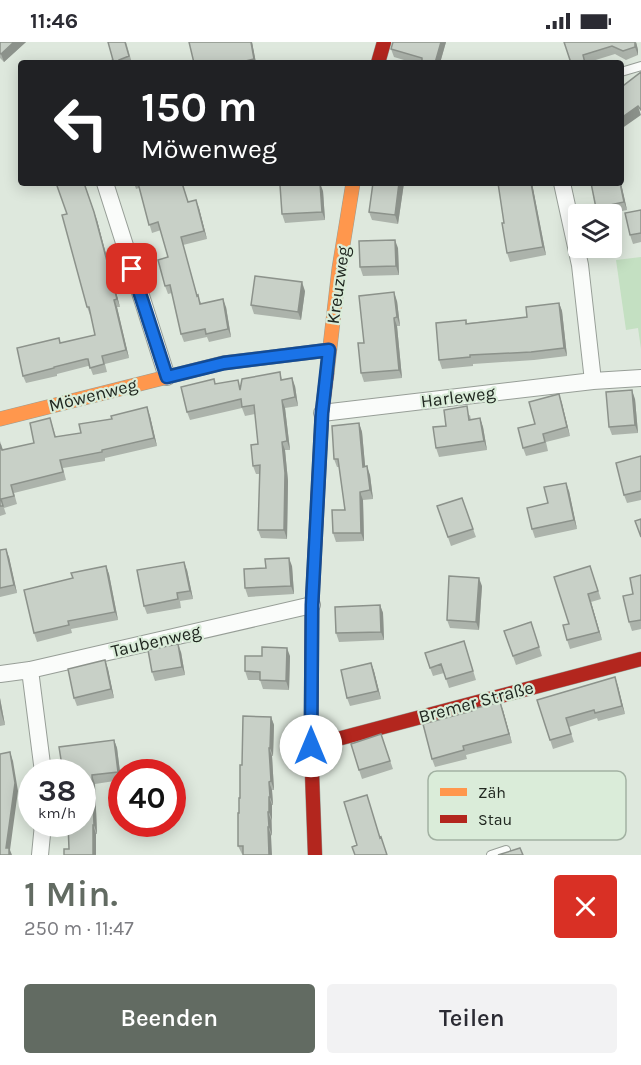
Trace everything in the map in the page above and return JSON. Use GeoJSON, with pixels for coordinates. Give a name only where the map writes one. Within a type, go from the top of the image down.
{"type":"FeatureCollection","features":[{"type":"Feature","properties":{"kind":"street"},"geometry":{"type":"LineString","coordinates":[[379,60],[384,42]]}},
{"type":"Feature","properties":{"kind":"street"},"geometry":{"type":"LineString","coordinates":[[106,186],[167,377]]}},
{"type":"Feature","properties":{"kind":"street","name":"Kreuzweg"},"geometry":{"type":"LineString","coordinates":[[315,855],[311,746],[312,605],[322,413],[339,269],[353,186]]}},
{"type":"Feature","properties":{"kind":"street"},"geometry":{"type":"LineString","coordinates":[[563,186],[580,264],[593,381]]}},
{"type":"Feature","properties":{"kind":"street","name":"Möwenweg"},"geometry":{"type":"LineString","coordinates":[[0,419],[224,363],[329,350]]}},
{"type":"Feature","properties":{"kind":"street","name":"Harleweg"},"geometry":{"type":"LineString","coordinates":[[322,413],[593,381],[641,378]]}},
{"type":"Feature","properties":{"kind":"street","name":"Taubenweg"},"geometry":{"type":"LineString","coordinates":[[0,675],[312,605]]}},
{"type":"Feature","properties":{"kind":"street","name":"Bremer Straße"},"geometry":{"type":"LineString","coordinates":[[311,746],[641,659]]}},
{"type":"Feature","properties":{"kind":"street"},"geometry":{"type":"LineString","coordinates":[[30,670],[41,759]]}},
{"type":"Feature","properties":{"kind":"street"},"geometry":{"type":"LineString","coordinates":[[40,855],[42,837]]}},
{"type":"Feature","properties":{"kind":"lane"},"geometry":{"type":"LineString","coordinates":[[624,71],[641,66]]}},
{"type":"Feature","properties":{"kind":"lane"},"geometry":{"type":"LineString","coordinates":[[491,855],[506,850]]}},
{"type":"Feature","properties":{"kind":"green space"},"geometry":{"type":"Polygon","coordinates":[[[641,257],[641,349],[638,328],[626,330],[616,260],[641,257]]]}},
{"type":"Feature","properties":{"kind":"building"},"geometry":{"type":"Polygon","coordinates":[[[0,42],[14,42],[1,54],[0,42]]]}},
{"type":"Feature","properties":{"kind":"building"},"geometry":{"type":"Polygon","coordinates":[[[108,42],[125,42],[129,56],[113,60],[108,42]]]}},
{"type":"Feature","properties":{"kind":"building"},"geometry":{"type":"Polygon","coordinates":[[[189,42],[251,42],[254,59],[250,60],[193,60],[189,42]]]}},
{"type":"Feature","properties":{"kind":"building"},"geometry":{"type":"Polygon","coordinates":[[[393,42],[441,42],[436,60],[422,60],[422,58],[391,49],[393,42]]]}},
{"type":"Feature","properties":{"kind":"building"},"geometry":{"type":"Polygon","coordinates":[[[564,42],[635,42],[635,47],[623,51],[612,46],[583,55],[584,60],[570,60],[564,42]]]}},
{"type":"Feature","properties":{"kind":"building"},"geometry":{"type":"Polygon","coordinates":[[[641,72],[641,110],[638,106],[624,116],[624,85],[641,72]]]}},
{"type":"Feature","properties":{"kind":"building"},"geometry":{"type":"Polygon","coordinates":[[[57,186],[85,186],[117,299],[114,300],[126,350],[102,356],[104,364],[90,368],[88,359],[86,359],[23,376],[17,348],[59,338],[60,343],[95,335],[62,215],[67,214],[57,186]]]}},
{"type":"Feature","properties":{"kind":"building"},"geometry":{"type":"Polygon","coordinates":[[[139,186],[183,186],[188,202],[196,200],[204,231],[181,237],[200,304],[223,299],[228,329],[206,334],[205,329],[181,334],[170,285],[165,286],[158,260],[168,257],[158,222],[149,225],[139,186]]]}},
{"type":"Feature","properties":{"kind":"building"},"geometry":{"type":"Polygon","coordinates":[[[280,186],[320,186],[322,212],[282,214],[280,186]]]}},
{"type":"Feature","properties":{"kind":"building"},"geometry":{"type":"Polygon","coordinates":[[[373,186],[399,186],[395,215],[369,212],[373,186]]]}},
{"type":"Feature","properties":{"kind":"building"},"geometry":{"type":"Polygon","coordinates":[[[498,186],[532,186],[543,247],[507,253],[502,223],[504,223],[498,186]]]}},
{"type":"Feature","properties":{"kind":"building"},"geometry":{"type":"Polygon","coordinates":[[[592,186],[621,186],[624,202],[595,204],[592,186]]]}},
{"type":"Feature","properties":{"kind":"building"},"geometry":{"type":"Polygon","coordinates":[[[641,210],[641,233],[630,235],[625,213],[641,210]]]}},
{"type":"Feature","properties":{"kind":"building"},"geometry":{"type":"Polygon","coordinates":[[[395,240],[396,266],[360,267],[359,241],[395,240]]]}},
{"type":"Feature","properties":{"kind":"building"},"geometry":{"type":"Polygon","coordinates":[[[255,276],[302,282],[298,312],[251,305],[255,276]]]}},
{"type":"Feature","properties":{"kind":"building"},"geometry":{"type":"Polygon","coordinates":[[[394,292],[399,370],[361,373],[358,343],[364,343],[359,296],[394,292]]]}},
{"type":"Feature","properties":{"kind":"building"},"geometry":{"type":"Polygon","coordinates":[[[559,303],[564,348],[470,355],[470,357],[439,360],[436,323],[466,320],[466,324],[527,317],[526,307],[559,303]]]}},
{"type":"Feature","properties":{"kind":"building"},"geometry":{"type":"Polygon","coordinates":[[[280,372],[281,380],[292,378],[295,397],[282,400],[287,441],[282,442],[285,473],[284,530],[258,530],[260,465],[253,466],[251,445],[258,444],[254,405],[242,407],[241,399],[187,412],[181,387],[214,379],[215,384],[238,380],[240,390],[242,379],[280,372]]]}},
{"type":"Feature","properties":{"kind":"building"},"geometry":{"type":"Polygon","coordinates":[[[632,390],[635,425],[609,427],[606,392],[632,390]]]}},
{"type":"Feature","properties":{"kind":"building"},"geometry":{"type":"Polygon","coordinates":[[[559,394],[567,427],[543,434],[545,442],[523,448],[518,428],[535,424],[529,402],[559,394]]]}},
{"type":"Feature","properties":{"kind":"building"},"geometry":{"type":"Polygon","coordinates":[[[467,406],[469,420],[480,418],[484,441],[436,448],[433,427],[446,426],[444,410],[467,406]]]}},
{"type":"Feature","properties":{"kind":"building"},"geometry":{"type":"Polygon","coordinates":[[[147,407],[154,438],[60,460],[63,472],[11,485],[14,496],[1,499],[3,506],[0,506],[0,444],[2,450],[34,443],[30,423],[50,418],[55,437],[81,433],[79,424],[112,419],[111,416],[147,407]]]}},
{"type":"Feature","properties":{"kind":"building"},"geometry":{"type":"Polygon","coordinates":[[[359,423],[363,467],[367,466],[370,490],[360,492],[361,533],[333,533],[332,510],[345,510],[338,459],[334,459],[332,426],[359,423]]]}},
{"type":"Feature","properties":{"kind":"building"},"geometry":{"type":"Polygon","coordinates":[[[641,456],[641,491],[624,495],[616,463],[641,456]]]}},
{"type":"Feature","properties":{"kind":"building"},"geometry":{"type":"Polygon","coordinates":[[[566,483],[574,520],[532,529],[527,508],[548,503],[544,487],[566,483]]]}},
{"type":"Feature","properties":{"kind":"building"},"geometry":{"type":"Polygon","coordinates":[[[462,498],[473,529],[448,537],[437,506],[462,498]]]}},
{"type":"Feature","properties":{"kind":"building"},"geometry":{"type":"Polygon","coordinates":[[[641,519],[641,537],[635,521],[641,519]]]}},
{"type":"Feature","properties":{"kind":"building"},"geometry":{"type":"Polygon","coordinates":[[[6,549],[14,585],[0,588],[0,550],[6,549]]]}},
{"type":"Feature","properties":{"kind":"building"},"geometry":{"type":"Polygon","coordinates":[[[289,558],[291,586],[245,588],[244,569],[266,568],[265,559],[289,558]]]}},
{"type":"Feature","properties":{"kind":"building"},"geometry":{"type":"Polygon","coordinates":[[[184,562],[190,591],[177,593],[178,599],[144,606],[137,570],[184,562]]]}},
{"type":"Feature","properties":{"kind":"building"},"geometry":{"type":"Polygon","coordinates":[[[106,566],[115,612],[68,621],[69,625],[34,633],[24,590],[73,578],[71,573],[106,566]]]}},
{"type":"Feature","properties":{"kind":"building"},"geometry":{"type":"Polygon","coordinates":[[[590,566],[598,591],[588,594],[599,632],[567,640],[563,625],[569,624],[554,577],[590,566]]]}},
{"type":"Feature","properties":{"kind":"building"},"geometry":{"type":"Polygon","coordinates":[[[641,575],[641,620],[629,622],[623,596],[633,594],[630,578],[641,575]]]}},
{"type":"Feature","properties":{"kind":"building"},"geometry":{"type":"Polygon","coordinates":[[[449,576],[479,578],[476,622],[447,620],[449,576]]]}},
{"type":"Feature","properties":{"kind":"building"},"geometry":{"type":"Polygon","coordinates":[[[380,605],[381,632],[336,633],[335,607],[380,605]]]}},
{"type":"Feature","properties":{"kind":"building"},"geometry":{"type":"Polygon","coordinates":[[[531,622],[539,647],[513,656],[504,631],[531,622]]]}},
{"type":"Feature","properties":{"kind":"building"},"geometry":{"type":"Polygon","coordinates":[[[464,641],[473,671],[446,679],[441,664],[430,668],[425,653],[464,641]]]}},
{"type":"Feature","properties":{"kind":"building"},"geometry":{"type":"Polygon","coordinates":[[[178,644],[182,667],[152,672],[148,650],[178,644]]]}},
{"type":"Feature","properties":{"kind":"building"},"geometry":{"type":"Polygon","coordinates":[[[262,647],[287,648],[286,681],[260,680],[260,672],[245,671],[245,656],[262,656],[262,647]]]}},
{"type":"Feature","properties":{"kind":"building"},"geometry":{"type":"Polygon","coordinates":[[[105,660],[111,689],[74,698],[68,669],[105,660]]]}},
{"type":"Feature","properties":{"kind":"building"},"geometry":{"type":"Polygon","coordinates":[[[371,663],[378,691],[347,698],[341,670],[371,663]]]}},
{"type":"Feature","properties":{"kind":"building"},"geometry":{"type":"Polygon","coordinates":[[[615,677],[622,706],[595,713],[594,710],[566,718],[571,734],[550,740],[537,700],[615,677]]]}},
{"type":"Feature","properties":{"kind":"building"},"geometry":{"type":"Polygon","coordinates":[[[500,702],[509,734],[463,746],[464,750],[432,759],[423,724],[500,702]]]}},
{"type":"Feature","properties":{"kind":"building"},"geometry":{"type":"Polygon","coordinates":[[[243,716],[271,717],[269,855],[243,855],[243,846],[238,846],[243,716]]]}},
{"type":"Feature","properties":{"kind":"building"},"geometry":{"type":"Polygon","coordinates":[[[381,734],[390,761],[359,770],[351,744],[381,734]]]}},
{"type":"Feature","properties":{"kind":"building"},"geometry":{"type":"Polygon","coordinates":[[[114,740],[116,759],[108,759],[108,773],[96,775],[96,759],[61,759],[59,747],[114,740]]]}},
{"type":"Feature","properties":{"kind":"building"},"geometry":{"type":"Polygon","coordinates":[[[10,752],[15,783],[6,848],[9,848],[9,855],[0,855],[0,754],[10,752]]]}},
{"type":"Feature","properties":{"kind":"building"},"geometry":{"type":"Polygon","coordinates":[[[367,795],[387,855],[355,855],[352,847],[357,845],[344,802],[367,795]]]}},
{"type":"Feature","properties":{"kind":"building"},"geometry":{"type":"Polygon","coordinates":[[[69,837],[93,837],[93,855],[64,855],[64,849],[69,849],[69,837]]]}},
{"type":"Feature","properties":{"kind":"building"},"geometry":{"type":"Polygon","coordinates":[[[520,848],[523,855],[498,855],[520,848]]]}},
{"type":"Feature","properties":{"kind":"traffic: slow"},"geometry":{"type":"LineString","coordinates":[[327,373],[339,269],[353,186]]}},
{"type":"Feature","properties":{"kind":"traffic: slow"},"geometry":{"type":"LineString","coordinates":[[0,419],[223,363],[329,350]]}},
{"type":"Feature","properties":{"kind":"traffic: jam"},"geometry":{"type":"LineString","coordinates":[[379,60],[384,42]]}},
{"type":"Feature","properties":{"kind":"traffic: jam"},"geometry":{"type":"LineString","coordinates":[[315,855],[311,746],[312,605],[322,413],[327,373]]}},
{"type":"Feature","properties":{"kind":"traffic: jam"},"geometry":{"type":"LineString","coordinates":[[311,746],[641,659]]}},
{"type":"Feature","properties":{"kind":"route"},"geometry":{"type":"LineString","coordinates":[[132,269],[167,377],[224,363],[329,350],[322,413],[312,605],[311,746]]}}]}
